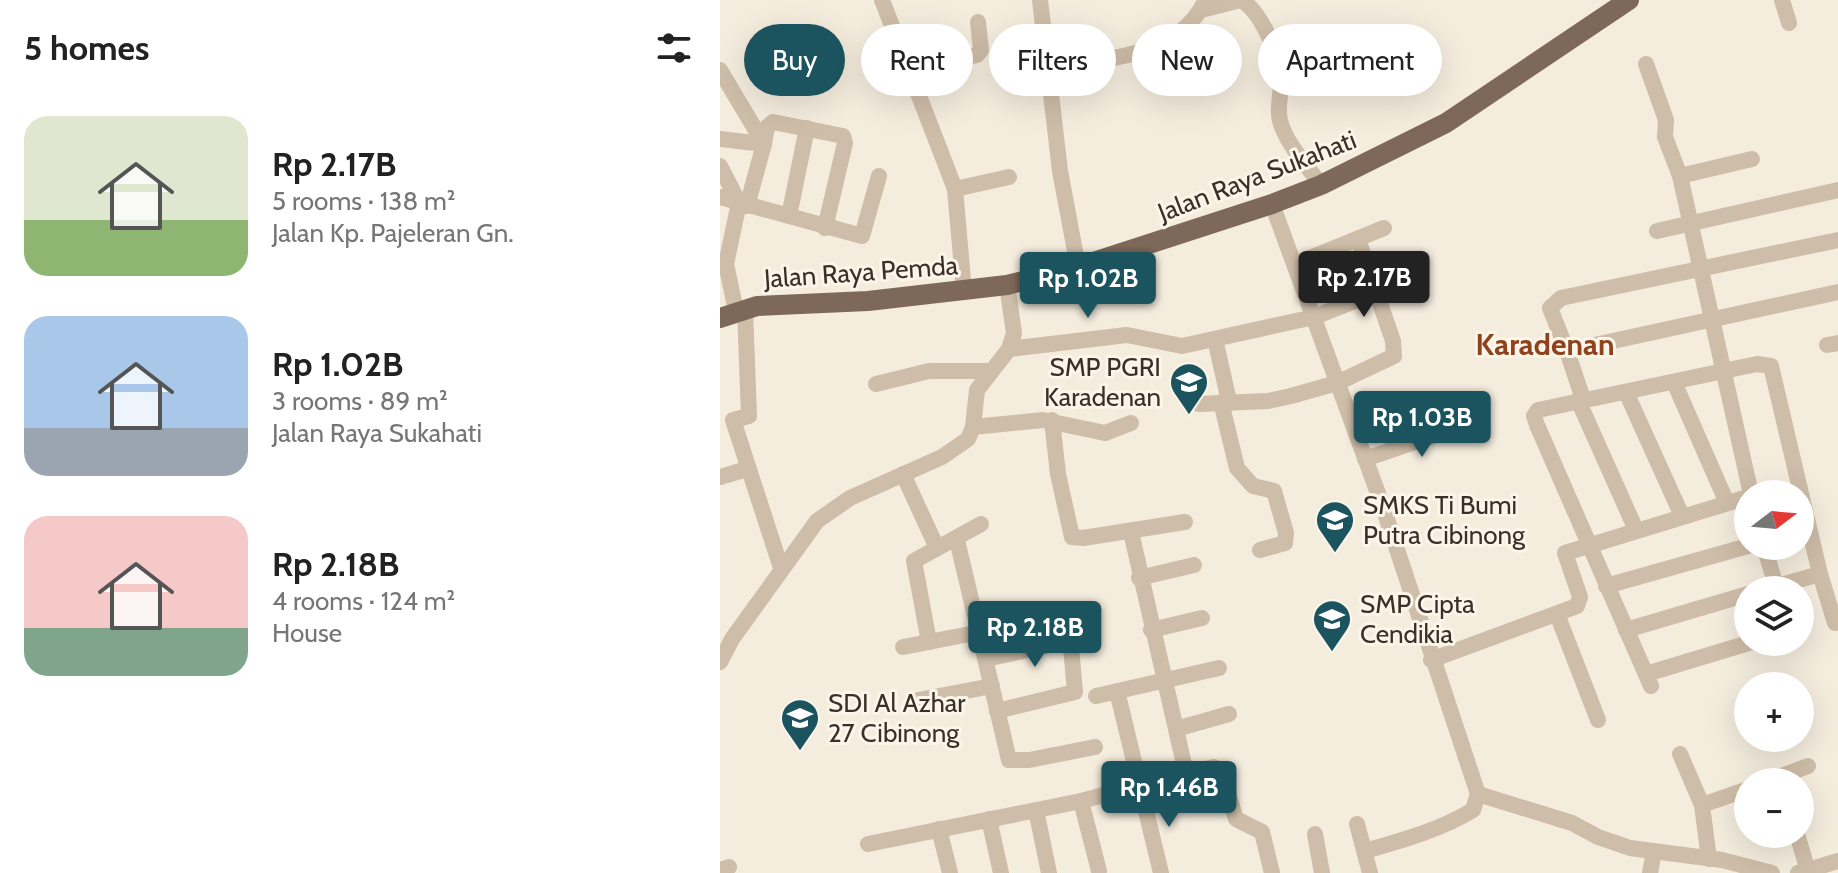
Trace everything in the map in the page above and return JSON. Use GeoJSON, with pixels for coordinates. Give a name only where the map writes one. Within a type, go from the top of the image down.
{"type":"FeatureCollection","features":[{"type":"Feature","properties":{"kind":"main road","name":"Jalan Raya Sukahati"},"geometry":{"type":"LineString","coordinates":[[1007,285],[1078,267],[1321,185],[1446,123],[1629,0]]}},
{"type":"Feature","properties":{"kind":"main road","name":"Jalan Raya Pemda"},"geometry":{"type":"LineString","coordinates":[[734,312],[1007,285]]}},
{"type":"Feature","properties":{"kind":"street"},"geometry":{"type":"LineString","coordinates":[[882,0],[891,24]]}},
{"type":"Feature","properties":{"kind":"street"},"geometry":{"type":"LineString","coordinates":[[1040,0],[1043,24]]}},
{"type":"Feature","properties":{"kind":"street"},"geometry":{"type":"LineString","coordinates":[[1116,54],[1152,47],[1185,31],[1203,5],[1241,0],[1269,41],[1281,75],[1278,117],[1282,128],[1321,185]]}},
{"type":"Feature","properties":{"kind":"street"},"geometry":{"type":"LineString","coordinates":[[1782,0],[1789,23]]}},
{"type":"Feature","properties":{"kind":"street"},"geometry":{"type":"LineString","coordinates":[[973,56],[981,50],[978,22]]}},
{"type":"Feature","properties":{"kind":"street"},"geometry":{"type":"LineString","coordinates":[[1646,64],[1666,120],[1665,137],[1680,176],[1692,222],[1746,480]]}},
{"type":"Feature","properties":{"kind":"street"},"geometry":{"type":"LineString","coordinates":[[720,70],[764,144]]}},
{"type":"Feature","properties":{"kind":"street"},"geometry":{"type":"LineString","coordinates":[[917,96],[955,189],[964,291]]}},
{"type":"Feature","properties":{"kind":"street"},"geometry":{"type":"LineString","coordinates":[[1052,96],[1060,171],[1078,267]]}},
{"type":"Feature","properties":{"kind":"street"},"geometry":{"type":"LineString","coordinates":[[781,568],[733,420],[749,416],[726,264],[767,127],[773,122],[845,139],[825,228]]}},
{"type":"Feature","properties":{"kind":"street"},"geometry":{"type":"LineString","coordinates":[[789,216],[807,128]]}},
{"type":"Feature","properties":{"kind":"street"},"geometry":{"type":"LineString","coordinates":[[720,139],[764,144]]}},
{"type":"Feature","properties":{"kind":"street"},"geometry":{"type":"LineString","coordinates":[[1680,176],[1752,159]]}},
{"type":"Feature","properties":{"kind":"street"},"geometry":{"type":"LineString","coordinates":[[720,166],[743,205]]}},
{"type":"Feature","properties":{"kind":"street"},"geometry":{"type":"LineString","coordinates":[[720,197],[825,228],[864,235],[879,176]]}},
{"type":"Feature","properties":{"kind":"street"},"geometry":{"type":"LineString","coordinates":[[955,189],[1009,177]]}},
{"type":"Feature","properties":{"kind":"street"},"geometry":{"type":"LineString","coordinates":[[1657,231],[1838,190]]}},
{"type":"Feature","properties":{"kind":"street"},"geometry":{"type":"LineString","coordinates":[[1272,204],[1365,459],[1478,794],[1473,810],[1458,819],[1427,833],[1365,851]]}},
{"type":"Feature","properties":{"kind":"street"},"geometry":{"type":"LineString","coordinates":[[1295,264],[1384,228]]}},
{"type":"Feature","properties":{"kind":"street"},"geometry":{"type":"LineString","coordinates":[[1199,404],[1268,401],[1337,383],[1394,356],[1393,341],[1358,239]]}},
{"type":"Feature","properties":{"kind":"street"},"geometry":{"type":"LineString","coordinates":[[1636,530],[1580,400],[1567,351],[1552,320],[1550,308],[1554,303],[1838,240]]}},
{"type":"Feature","properties":{"kind":"street"},"geometry":{"type":"LineString","coordinates":[[1009,349],[1127,335],[1182,346],[1314,317],[1398,284]]}},
{"type":"Feature","properties":{"kind":"street"},"geometry":{"type":"LineString","coordinates":[[720,662],[732,639],[817,521],[850,498],[961,446],[973,427],[977,390],[1009,349],[1015,325],[1007,285]]}},
{"type":"Feature","properties":{"kind":"street"},"geometry":{"type":"LineString","coordinates":[[1567,351],[1838,292]]}},
{"type":"Feature","properties":{"kind":"street"},"geometry":{"type":"LineString","coordinates":[[1215,339],[1237,468],[1253,486],[1274,491],[1286,533],[1285,543],[1260,550]]}},
{"type":"Feature","properties":{"kind":"street"},"geometry":{"type":"LineString","coordinates":[[1734,649],[1648,680],[1534,416],[1541,409],[1722,371],[1765,363],[1771,366],[1820,574],[1837,622]]}},
{"type":"Feature","properties":{"kind":"street"},"geometry":{"type":"LineString","coordinates":[[876,384],[929,371],[989,371]]}},
{"type":"Feature","properties":{"kind":"street"},"geometry":{"type":"LineString","coordinates":[[1674,382],[1727,503]]}},
{"type":"Feature","properties":{"kind":"street"},"geometry":{"type":"LineString","coordinates":[[1626,392],[1682,516]]}},
{"type":"Feature","properties":{"kind":"street"},"geometry":{"type":"LineString","coordinates":[[730,402],[748,399]]}},
{"type":"Feature","properties":{"kind":"street"},"geometry":{"type":"LineString","coordinates":[[973,427],[1052,420],[1105,433],[1131,423]]}},
{"type":"Feature","properties":{"kind":"street"},"geometry":{"type":"LineString","coordinates":[[1052,420],[1058,474],[1072,537],[1131,532],[1185,522]]}},
{"type":"Feature","properties":{"kind":"street"},"geometry":{"type":"LineString","coordinates":[[1365,459],[1468,424]]}},
{"type":"Feature","properties":{"kind":"street"},"geometry":{"type":"LineString","coordinates":[[720,477],[747,469]]}},
{"type":"Feature","properties":{"kind":"street"},"geometry":{"type":"LineString","coordinates":[[903,474],[937,548]]}},
{"type":"Feature","properties":{"kind":"street"},"geometry":{"type":"LineString","coordinates":[[1431,660],[1557,614],[1581,602],[1564,555],[1588,543],[1734,500]]}},
{"type":"Feature","properties":{"kind":"street"},"geometry":{"type":"LineString","coordinates":[[929,642],[914,561],[957,540],[981,524]]}},
{"type":"Feature","properties":{"kind":"street"},"geometry":{"type":"LineString","coordinates":[[1131,532],[1139,578],[1186,773]]}},
{"type":"Feature","properties":{"kind":"street"},"geometry":{"type":"LineString","coordinates":[[957,540],[1009,760],[1029,760],[1095,747]]}},
{"type":"Feature","properties":{"kind":"street"},"geometry":{"type":"LineString","coordinates":[[1606,586],[1734,550]]}},
{"type":"Feature","properties":{"kind":"street"},"geometry":{"type":"LineString","coordinates":[[1139,578],[1194,565]]}},
{"type":"Feature","properties":{"kind":"street"},"geometry":{"type":"LineString","coordinates":[[1813,576],[1820,574]]}},
{"type":"Feature","properties":{"kind":"street"},"geometry":{"type":"LineString","coordinates":[[1626,630],[1734,598]]}},
{"type":"Feature","properties":{"kind":"street"},"geometry":{"type":"LineString","coordinates":[[1557,614],[1598,720]]}},
{"type":"Feature","properties":{"kind":"street"},"geometry":{"type":"LineString","coordinates":[[1151,630],[1202,618]]}},
{"type":"Feature","properties":{"kind":"street"},"geometry":{"type":"LineString","coordinates":[[903,647],[980,632]]}},
{"type":"Feature","properties":{"kind":"street"},"geometry":{"type":"LineString","coordinates":[[986,659],[1063,642],[1071,647],[1075,665],[1075,692],[997,711]]}},
{"type":"Feature","properties":{"kind":"street"},"geometry":{"type":"LineString","coordinates":[[1096,696],[1219,668]]}},
{"type":"Feature","properties":{"kind":"street"},"geometry":{"type":"LineString","coordinates":[[913,701],[992,686]]}},
{"type":"Feature","properties":{"kind":"street"},"geometry":{"type":"LineString","coordinates":[[1117,691],[1161,873]]}},
{"type":"Feature","properties":{"kind":"street"},"geometry":{"type":"LineString","coordinates":[[1176,729],[1229,714]]}},
{"type":"Feature","properties":{"kind":"street"},"geometry":{"type":"LineString","coordinates":[[1680,754],[1702,805],[1709,859]]}},
{"type":"Feature","properties":{"kind":"street"},"geometry":{"type":"LineString","coordinates":[[1803,768],[1808,766]]}},
{"type":"Feature","properties":{"kind":"street"},"geometry":{"type":"LineString","coordinates":[[868,844],[1081,801],[1214,767],[1221,770],[1236,819],[1262,832],[1272,873]]}},
{"type":"Feature","properties":{"kind":"street"},"geometry":{"type":"LineString","coordinates":[[1478,794],[1572,823],[1613,843],[1772,873]]}},
{"type":"Feature","properties":{"kind":"street"},"geometry":{"type":"LineString","coordinates":[[1702,805],[1734,794]]}},
{"type":"Feature","properties":{"kind":"street"},"geometry":{"type":"LineString","coordinates":[[1081,801],[1099,871]]}},
{"type":"Feature","properties":{"kind":"street"},"geometry":{"type":"LineString","coordinates":[[1036,810],[1049,873]]}},
{"type":"Feature","properties":{"kind":"street"},"geometry":{"type":"LineString","coordinates":[[989,819],[1001,873]]}},
{"type":"Feature","properties":{"kind":"street"},"geometry":{"type":"LineString","coordinates":[[1357,824],[1370,873]]}},
{"type":"Feature","properties":{"kind":"street"},"geometry":{"type":"LineString","coordinates":[[939,829],[950,873]]}},
{"type":"Feature","properties":{"kind":"street"},"geometry":{"type":"LineString","coordinates":[[1315,834],[1322,873]]}},
{"type":"Feature","properties":{"kind":"street"},"geometry":{"type":"LineString","coordinates":[[1799,848],[1803,872],[1838,861]]}},
{"type":"Feature","properties":{"kind":"street"},"geometry":{"type":"LineString","coordinates":[[1650,873],[1654,852]]}},
{"type":"Feature","properties":{"kind":"place","name":"SMP PGRI Karadenan"},"geometry":{"type":"Point","coordinates":[1189,416]}},
{"type":"Feature","properties":{"kind":"place","name":"SMKS Ti Bumi Putra Cibinong"},"geometry":{"type":"Point","coordinates":[1335,554]}},
{"type":"Feature","properties":{"kind":"place","name":"SMP Cipta Cendikia"},"geometry":{"type":"Point","coordinates":[1332,653]}},
{"type":"Feature","properties":{"kind":"place","name":"SDI Al Azhar 27 Cibinong"},"geometry":{"type":"Point","coordinates":[800,752]}},
{"type":"Feature","properties":{"kind":"district","name":"Karadenan"},"geometry":{"type":"Point","coordinates":[1545,344]}}]}
